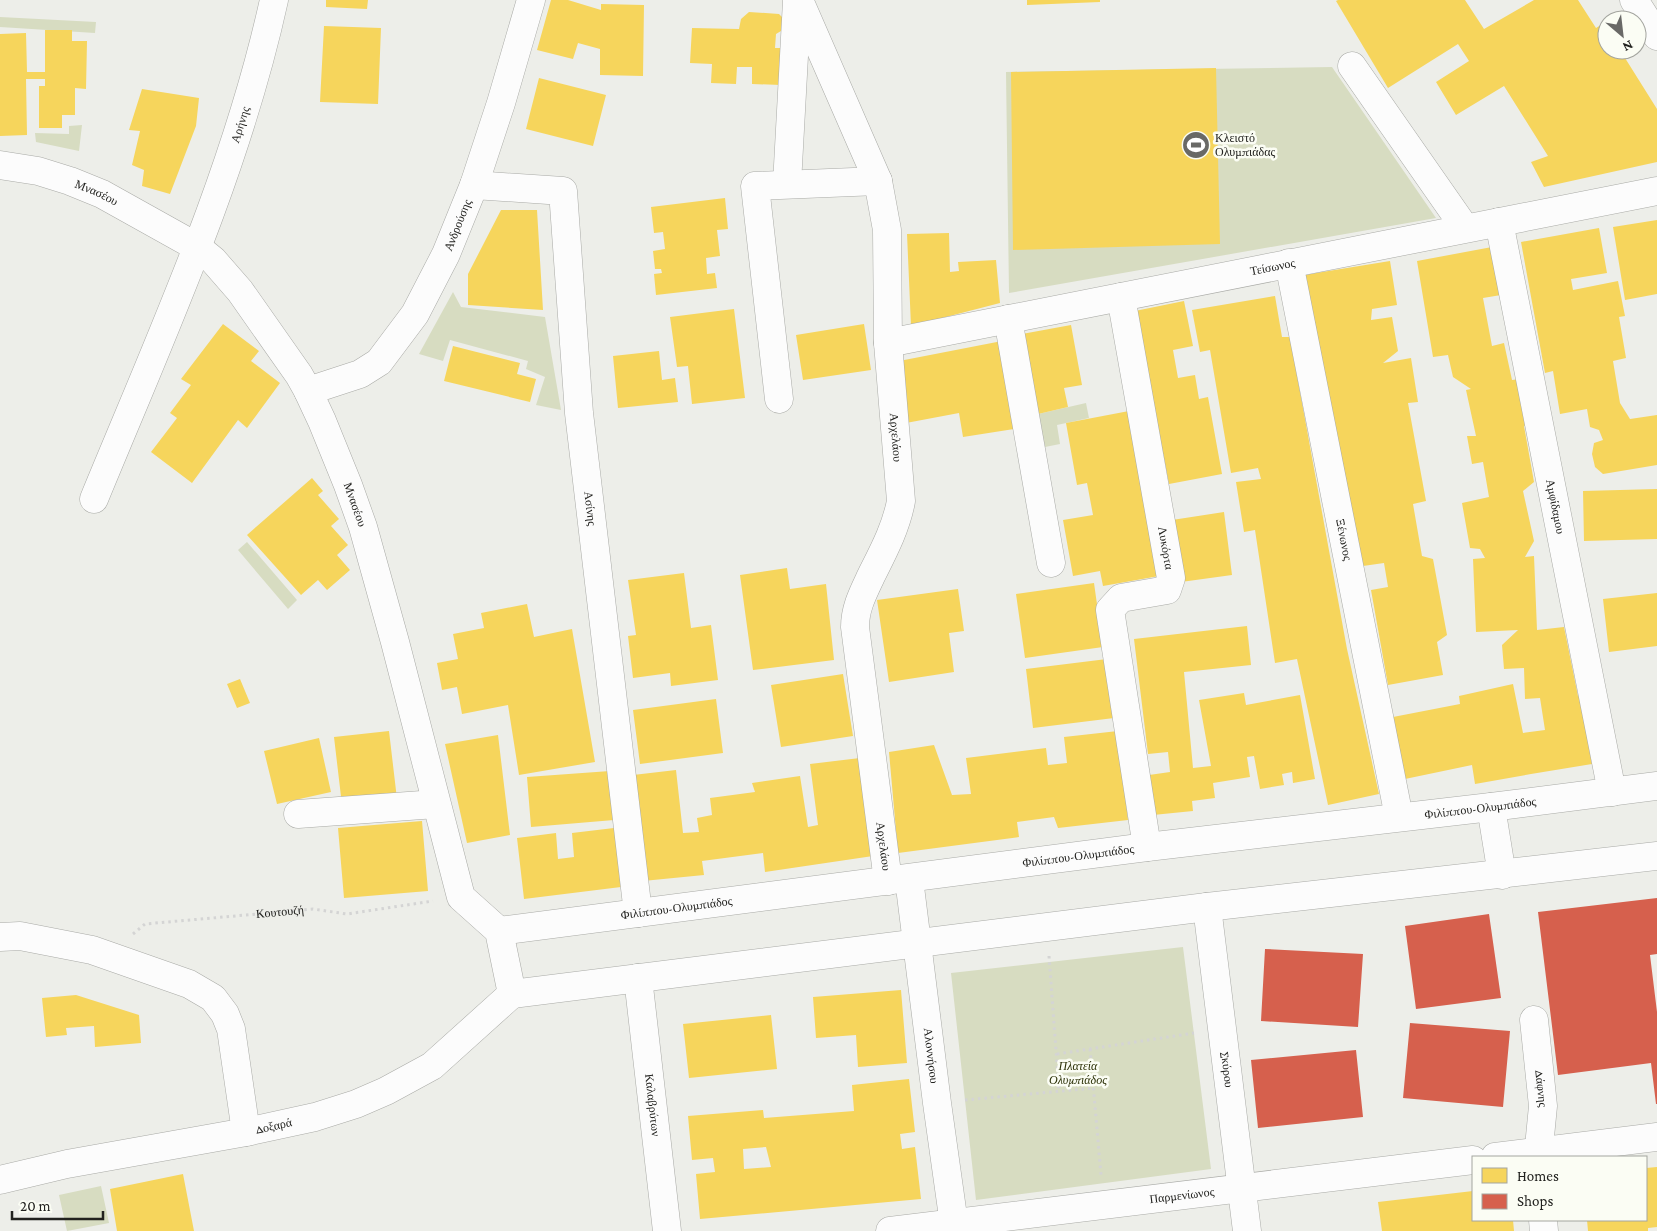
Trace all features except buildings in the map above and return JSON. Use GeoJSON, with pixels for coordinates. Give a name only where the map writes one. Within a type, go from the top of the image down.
{"type":"FeatureCollection","features":[{"type":"Feature","properties":{"kind":"street","name":"Αρήνης"},"geometry":{"type":"LineString","coordinates":[[94,499],[197,246],[246,104],[274,0]]}},
{"type":"Feature","properties":{"kind":"street","name":"Ανδρούσης"},"geometry":{"type":"LineString","coordinates":[[308,391],[360,374],[379,362],[415,314],[430,287],[457,228],[474,185],[501,103],[531,0]]}},
{"type":"Feature","properties":{"kind":"street","name":"Αρχελάου"},"geometry":{"type":"LineString","coordinates":[[798,0],[878,181],[887,230],[888,343],[901,501],[889,538],[855,614],[855,627],[899,880]]}},
{"type":"Feature","properties":{"kind":"street"},"geometry":{"type":"LineString","coordinates":[[787,184],[798,0]]}},
{"type":"Feature","properties":{"kind":"street"},"geometry":{"type":"LineString","coordinates":[[1634,0],[1657,36]]}},
{"type":"Feature","properties":{"kind":"street"},"geometry":{"type":"LineString","coordinates":[[1352,66],[1465,228]]}},
{"type":"Feature","properties":{"kind":"street","name":"Μνασέου"},"geometry":{"type":"LineString","coordinates":[[0,165],[38,170],[102,194],[197,246],[213,260],[240,290],[286,356],[308,391],[341,466],[362,527],[395,642],[461,897]]}},
{"type":"Feature","properties":{"kind":"street"},"geometry":{"type":"LineString","coordinates":[[778,399],[755,186],[878,181]]}},
{"type":"Feature","properties":{"kind":"street","name":"Ασίνης"},"geometry":{"type":"LineString","coordinates":[[474,185],[563,191],[579,413],[638,913]]}},
{"type":"Feature","properties":{"kind":"street","name":"Τείσωνος"},"geometry":{"type":"LineString","coordinates":[[888,343],[1657,190]]}},
{"type":"Feature","properties":{"kind":"street","name":"Αμφίδαμου"},"geometry":{"type":"LineString","coordinates":[[1499,222],[1612,792]]}},
{"type":"Feature","properties":{"kind":"street","name":"Ξένωνος"},"geometry":{"type":"LineString","coordinates":[[1289,263],[1399,818]]}},
{"type":"Feature","properties":{"kind":"street","name":"Λυκόρτα"},"geometry":{"type":"LineString","coordinates":[[1121,297],[1171,578],[1167,590],[1121,598],[1110,610],[1147,847]]}},
{"type":"Feature","properties":{"kind":"street"},"geometry":{"type":"LineString","coordinates":[[1008,319],[1051,563]]}},
{"type":"Feature","properties":{"kind":"street","name":"Φιλίππου-Ολυμπιάδος"},"geometry":{"type":"LineString","coordinates":[[499,930],[1147,847],[1657,786]]}},
{"type":"Feature","properties":{"kind":"street"},"geometry":{"type":"LineString","coordinates":[[298,814],[436,804]]}},
{"type":"Feature","properties":{"kind":"street"},"geometry":{"type":"LineString","coordinates":[[1490,807],[1502,875]]}},
{"type":"Feature","properties":{"kind":"street"},"geometry":{"type":"LineString","coordinates":[[461,897],[499,930],[512,994],[1207,908],[1657,856]]}},
{"type":"Feature","properties":{"kind":"street","name":"Αλοννήσου"},"geometry":{"type":"LineString","coordinates":[[899,880],[917,945],[955,1227]]}},
{"type":"Feature","properties":{"kind":"street","name":"Σκύρου"},"geometry":{"type":"LineString","coordinates":[[1207,908],[1246,1231]]}},
{"type":"Feature","properties":{"kind":"street"},"geometry":{"type":"LineString","coordinates":[[0,937],[20,936],[108,954],[189,984],[207,993],[225,1014],[233,1039],[246,1132]]}},
{"type":"Feature","properties":{"kind":"street","name":"Καλαβρύτων"},"geometry":{"type":"LineString","coordinates":[[638,978],[667,1231]]}},
{"type":"Feature","properties":{"kind":"street","name":"Δοξαρά"},"geometry":{"type":"LineString","coordinates":[[0,1180],[67,1164],[246,1132],[315,1117],[356,1104],[415,1076],[444,1057],[512,994]]}},
{"type":"Feature","properties":{"kind":"street","name":"Δάφνης"},"geometry":{"type":"LineString","coordinates":[[1534,1020],[1543,1102],[1538,1155]]}},
{"type":"Feature","properties":{"kind":"street"},"geometry":{"type":"LineString","coordinates":[[1516,1156],[1538,1155],[1657,1137]]}},
{"type":"Feature","properties":{"kind":"street","name":"Παρμενίωνος"},"geometry":{"type":"LineString","coordinates":[[890,1231],[955,1227],[1241,1188],[1472,1160]]}},
{"type":"Feature","properties":{"kind":"path","name":"Κουτουζή"},"geometry":{"type":"LineString","coordinates":[[108,954],[144,924],[313,909],[347,914],[461,897]]}},
{"type":"Feature","properties":{"kind":"path"},"geometry":{"type":"LineString","coordinates":[[1047,928],[1060,1091]]}},
{"type":"Feature","properties":{"kind":"path"},"geometry":{"type":"LineString","coordinates":[[1057,1054],[1222,1029]]}},
{"type":"Feature","properties":{"kind":"path"},"geometry":{"type":"LineString","coordinates":[[1090,1049],[1104,1206]]}},
{"type":"Feature","properties":{"kind":"path"},"geometry":{"type":"LineString","coordinates":[[937,1103],[1094,1088]]}},
{"type":"Feature","properties":{"kind":"green space"},"geometry":{"type":"Polygon","coordinates":[[[0,17],[96,22],[95,33],[0,27],[0,17]]]}},
{"type":"Feature","properties":{"kind":"green space","name":"Κλειστό Ολυμπιάδας"},"geometry":{"type":"Polygon","coordinates":[[[1332,67],[1436,218],[1009,293],[1006,72],[1332,67]]]}},
{"type":"Feature","properties":{"kind":"green space"},"geometry":{"type":"Polygon","coordinates":[[[82,125],[79,151],[36,142],[35,133],[69,134],[69,126],[82,125]]]}},
{"type":"Feature","properties":{"kind":"green space"},"geometry":{"type":"Polygon","coordinates":[[[453,292],[461,307],[545,317],[561,410],[536,405],[545,377],[526,369],[528,361],[450,340],[443,361],[419,354],[453,292]]]}},
{"type":"Feature","properties":{"kind":"green space"},"geometry":{"type":"Polygon","coordinates":[[[1086,403],[1089,418],[1057,425],[1060,444],[1045,447],[1038,414],[1086,403]]]}},
{"type":"Feature","properties":{"kind":"green space"},"geometry":{"type":"Polygon","coordinates":[[[247,542],[297,600],[288,609],[238,550],[247,542]]]}},
{"type":"Feature","properties":{"kind":"green space","name":"Πλατεία Ολυμπιάδος"},"geometry":{"type":"Polygon","coordinates":[[[1183,947],[1211,1169],[976,1200],[951,973],[1183,947]]]}},
{"type":"Feature","properties":{"kind":"green space"},"geometry":{"type":"Polygon","coordinates":[[[101,1186],[109,1223],[67,1231],[59,1195],[101,1186]]]}},
{"type":"Feature","properties":{"kind":"place","name":"Κλειστό Ολυμπιάδας"},"geometry":{"type":"Point","coordinates":[1196,145]}}]}
